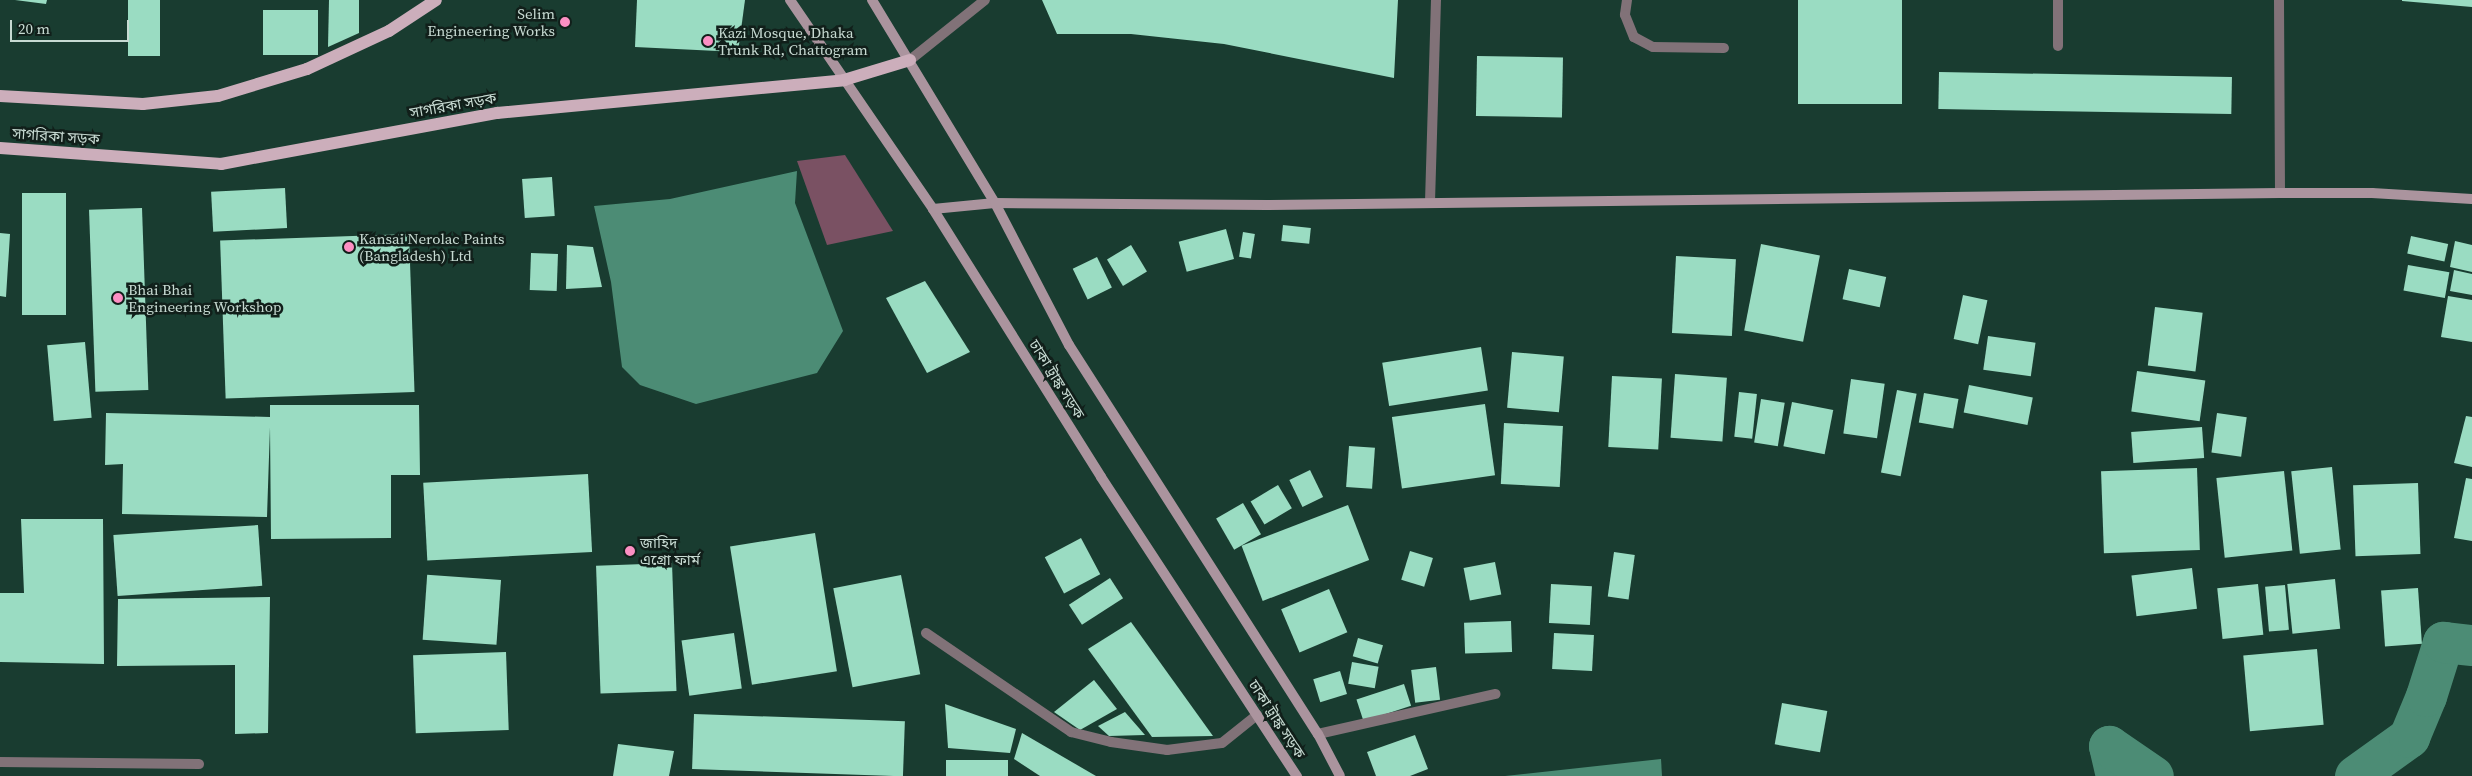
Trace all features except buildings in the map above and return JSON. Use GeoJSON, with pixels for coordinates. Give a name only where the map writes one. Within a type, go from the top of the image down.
{"type":"FeatureCollection","features":[{"type":"Feature","properties":{"kind":"main road"},"geometry":{"type":"LineString","coordinates":[[0,96],[143,104],[218,96],[307,69],[389,31],[436,0]]}},
{"type":"Feature","properties":{"kind":"main road","name":"ঢাকা ট্রাঙ্ক সড়ক"},"geometry":{"type":"LineString","coordinates":[[790,0],[933,209],[1101,477],[1297,776]]}},
{"type":"Feature","properties":{"kind":"main road","name":"ঢাকা ট্রাঙ্ক সড়ক"},"geometry":{"type":"LineString","coordinates":[[872,0],[995,203],[1069,345],[1318,734],[1340,776]]}},
{"type":"Feature","properties":{"kind":"main road","name":"সাগরিকা সড়ক"},"geometry":{"type":"LineString","coordinates":[[0,148],[221,164],[496,113],[844,80],[910,60]]}},
{"type":"Feature","properties":{"kind":"main road"},"geometry":{"type":"LineString","coordinates":[[933,209],[995,203],[1267,205],[2280,193],[2372,193],[2472,199]]}},
{"type":"Feature","properties":{"kind":"street"},"geometry":{"type":"LineString","coordinates":[[910,60],[985,0]]}},
{"type":"Feature","properties":{"kind":"street"},"geometry":{"type":"LineString","coordinates":[[1430,202],[1436,0]]}},
{"type":"Feature","properties":{"kind":"street"},"geometry":{"type":"LineString","coordinates":[[1627,0],[1625,15],[1634,37],[1640,41],[1653,47],[1724,48]]}},
{"type":"Feature","properties":{"kind":"street"},"geometry":{"type":"LineString","coordinates":[[2058,0],[2058,46]]}},
{"type":"Feature","properties":{"kind":"street"},"geometry":{"type":"LineString","coordinates":[[2279,0],[2280,193]]}},
{"type":"Feature","properties":{"kind":"street"},"geometry":{"type":"LineString","coordinates":[[926,633],[1071,732],[1111,742],[1167,750],[1222,743],[1257,715]]}},
{"type":"Feature","properties":{"kind":"street"},"geometry":{"type":"LineString","coordinates":[[1318,734],[1496,694]]}},
{"type":"Feature","properties":{"kind":"street"},"geometry":{"type":"LineString","coordinates":[[0,762],[199,764]]}},
{"type":"Feature","properties":{"kind":"shaded area"},"geometry":{"type":"Polygon","coordinates":[[[845,155],[893,231],[827,245],[797,161],[845,155]]]}},
{"type":"Feature","properties":{"kind":"shaded area"},"geometry":{"type":"Polygon","coordinates":[[[797,171],[795,203],[843,331],[817,373],[696,404],[640,385],[622,367],[611,282],[594,206],[670,199],[797,171]]]}},
{"type":"Feature","properties":{"kind":"shaded area"},"geometry":{"type":"Polygon","coordinates":[[[1661,759],[1662,776],[1505,776],[1661,759]]]}},
{"type":"Feature","properties":{"kind":"waterway"},"geometry":{"type":"LineString","coordinates":[[2355,776],[2409,737],[2426,696],[2443,642],[2472,645]]}},
{"type":"Feature","properties":{"kind":"waterway"},"geometry":{"type":"LineString","coordinates":[[2116,776],[2109,746],[2153,776]]}},
{"type":"Feature","properties":{"kind":"place","name":"Selim Engineering Works"},"geometry":{"type":"Point","coordinates":[565,22]}},
{"type":"Feature","properties":{"kind":"place","name":"Kazi Mosque, Dhaka Trunk Rd, Chattogram"},"geometry":{"type":"Point","coordinates":[708,41]}},
{"type":"Feature","properties":{"kind":"place","name":"Kansai Nerolac Paints (Bangladesh) Ltd"},"geometry":{"type":"Point","coordinates":[349,247]}},
{"type":"Feature","properties":{"kind":"place","name":"Bhai Bhai Engineering Workshop"},"geometry":{"type":"Point","coordinates":[118,298]}},
{"type":"Feature","properties":{"kind":"place","name":"জাহিদ এগ্রো ফার্ম"},"geometry":{"type":"Point","coordinates":[630,551]}}]}
